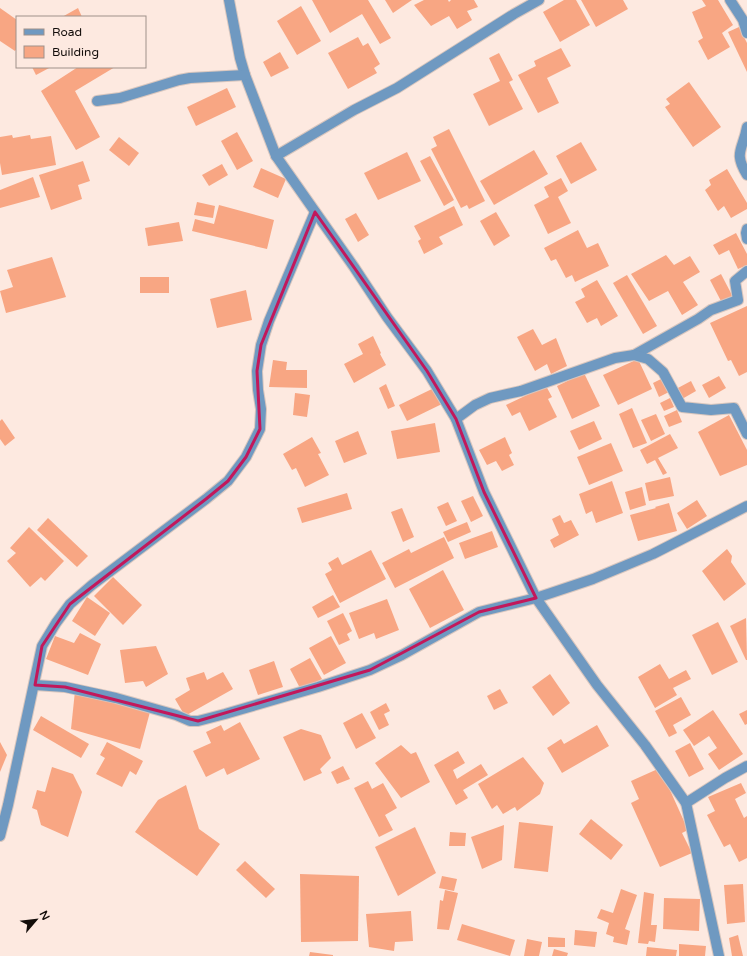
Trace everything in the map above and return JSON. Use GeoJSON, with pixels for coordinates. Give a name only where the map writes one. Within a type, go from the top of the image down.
{"type":"FeatureCollection","features":[{"type":"Feature","properties":{"kind":"street"},"geometry":{"type":"LineString","coordinates":[[229,0],[240,58],[245,75],[276,156],[427,371],[456,419],[484,492],[536,598],[597,685],[645,746],[686,803],[719,956]]}},
{"type":"Feature","properties":{"kind":"street"},"geometry":{"type":"LineString","coordinates":[[276,156],[354,110],[397,88],[514,14],[539,0]]}},
{"type":"Feature","properties":{"kind":"street"},"geometry":{"type":"LineString","coordinates":[[730,0],[743,20],[747,34]]}},
{"type":"Feature","properties":{"kind":"street"},"geometry":{"type":"LineString","coordinates":[[97,101],[120,98],[190,78],[245,75]]}},
{"type":"Feature","properties":{"kind":"street"},"geometry":{"type":"LineString","coordinates":[[747,127],[739,154],[739,160],[747,175]]}},
{"type":"Feature","properties":{"kind":"street"},"geometry":{"type":"LineString","coordinates":[[0,836],[35,685],[42,646],[56,623],[70,604],[92,585],[228,481],[246,457],[260,429],[261,409],[257,371],[261,345],[269,321],[315,212]]}},
{"type":"Feature","properties":{"kind":"street"},"geometry":{"type":"LineString","coordinates":[[747,229],[747,239]]}},
{"type":"Feature","properties":{"kind":"street"},"geometry":{"type":"LineString","coordinates":[[456,419],[475,405],[490,398],[521,391],[601,362],[634,355],[712,310],[738,300],[735,281],[747,271]]}},
{"type":"Feature","properties":{"kind":"street"},"geometry":{"type":"LineString","coordinates":[[634,355],[648,360],[663,372],[682,407],[711,410],[734,408],[747,434]]}},
{"type":"Feature","properties":{"kind":"street"},"geometry":{"type":"LineString","coordinates":[[35,685],[65,687],[80,690],[116,698],[176,715],[190,721],[198,721],[318,687],[370,670],[402,655],[479,612],[536,598],[593,579],[653,554],[747,506]]}},
{"type":"Feature","properties":{"kind":"street"},"geometry":{"type":"LineString","coordinates":[[686,803],[747,766]]}},
{"type":"Feature","properties":{"kind":"highlighted area"},"geometry":{"type":"Polygon","coordinates":[[[315,212],[427,371],[456,419],[484,492],[536,598],[479,612],[370,670],[198,721],[65,687],[35,685],[42,646],[70,604],[228,481],[246,457],[260,429],[257,371],[261,345],[315,212]]]}},
{"type":"Feature","properties":{"kind":"building"},"geometry":{"type":"Polygon","coordinates":[[[312,0],[368,0],[391,38],[380,44],[362,14],[330,33],[312,0]]]}},
{"type":"Feature","properties":{"kind":"building"},"geometry":{"type":"Polygon","coordinates":[[[385,0],[412,0],[393,13],[385,0]]]}},
{"type":"Feature","properties":{"kind":"building"},"geometry":{"type":"Polygon","coordinates":[[[424,0],[448,0],[449,2],[451,0],[474,0],[478,7],[467,11],[472,20],[457,29],[449,16],[431,26],[414,5],[424,0]]]}},
{"type":"Feature","properties":{"kind":"building"},"geometry":{"type":"Polygon","coordinates":[[[564,0],[576,0],[590,25],[560,42],[543,12],[564,0]]]}},
{"type":"Feature","properties":{"kind":"building"},"geometry":{"type":"Polygon","coordinates":[[[581,0],[623,0],[628,9],[596,27],[581,0]]]}},
{"type":"Feature","properties":{"kind":"building"},"geometry":{"type":"Polygon","coordinates":[[[702,0],[718,0],[733,25],[722,33],[730,47],[708,60],[698,41],[703,38],[692,12],[706,6],[702,0]]]}},
{"type":"Feature","properties":{"kind":"building"},"geometry":{"type":"Polygon","coordinates":[[[301,6],[321,41],[297,55],[277,21],[301,6]]]}},
{"type":"Feature","properties":{"kind":"building"},"geometry":{"type":"Polygon","coordinates":[[[0,8],[16,19],[16,50],[15,51],[0,41],[0,8]]]}},
{"type":"Feature","properties":{"kind":"building"},"geometry":{"type":"Polygon","coordinates":[[[78,8],[82,16],[64,16],[78,8]]]}},
{"type":"Feature","properties":{"kind":"building"},"geometry":{"type":"Polygon","coordinates":[[[739,27],[747,43],[747,72],[728,32],[739,27]]]}},
{"type":"Feature","properties":{"kind":"building"},"geometry":{"type":"Polygon","coordinates":[[[358,37],[363,46],[368,43],[380,64],[374,68],[377,73],[348,89],[328,53],[358,37]]]}},
{"type":"Feature","properties":{"kind":"building"},"geometry":{"type":"Polygon","coordinates":[[[561,48],[571,66],[547,78],[559,103],[538,113],[518,75],[536,66],[534,61],[561,48]]]}},
{"type":"Feature","properties":{"kind":"building"},"geometry":{"type":"Polygon","coordinates":[[[280,52],[289,68],[271,77],[263,62],[280,52]]]}},
{"type":"Feature","properties":{"kind":"building"},"geometry":{"type":"Polygon","coordinates":[[[499,53],[513,80],[509,82],[523,109],[489,126],[473,94],[500,81],[489,58],[499,53]]]}},
{"type":"Feature","properties":{"kind":"building"},"geometry":{"type":"Polygon","coordinates":[[[32,68],[49,68],[36,75],[32,68]]]}},
{"type":"Feature","properties":{"kind":"building"},"geometry":{"type":"Polygon","coordinates":[[[76,68],[113,68],[75,91],[100,137],[76,150],[41,91],[76,68]]]}},
{"type":"Feature","properties":{"kind":"building"},"geometry":{"type":"Polygon","coordinates":[[[689,82],[721,127],[693,147],[665,107],[670,104],[666,99],[689,82]]]}},
{"type":"Feature","properties":{"kind":"building"},"geometry":{"type":"Polygon","coordinates":[[[227,88],[236,107],[196,126],[187,107],[227,88]]]}},
{"type":"Feature","properties":{"kind":"building"},"geometry":{"type":"Polygon","coordinates":[[[449,129],[485,201],[469,209],[467,205],[461,208],[431,149],[437,146],[433,137],[449,129]]]}},
{"type":"Feature","properties":{"kind":"building"},"geometry":{"type":"Polygon","coordinates":[[[237,132],[253,161],[237,170],[221,141],[237,132]]]}},
{"type":"Feature","properties":{"kind":"building"},"geometry":{"type":"Polygon","coordinates":[[[12,135],[13,138],[30,135],[31,139],[51,136],[56,165],[2,175],[0,163],[0,137],[12,135]]]}},
{"type":"Feature","properties":{"kind":"building"},"geometry":{"type":"Polygon","coordinates":[[[119,137],[139,153],[129,166],[109,150],[119,137]]]}},
{"type":"Feature","properties":{"kind":"building"},"geometry":{"type":"Polygon","coordinates":[[[581,142],[597,170],[571,184],[556,156],[581,142]]]}},
{"type":"Feature","properties":{"kind":"building"},"geometry":{"type":"Polygon","coordinates":[[[534,150],[548,174],[494,205],[480,181],[534,150]]]}},
{"type":"Feature","properties":{"kind":"building"},"geometry":{"type":"Polygon","coordinates":[[[407,152],[421,181],[378,200],[364,173],[407,152]]]}},
{"type":"Feature","properties":{"kind":"building"},"geometry":{"type":"Polygon","coordinates":[[[430,156],[454,200],[444,206],[420,161],[430,156]]]}},
{"type":"Feature","properties":{"kind":"building"},"geometry":{"type":"Polygon","coordinates":[[[83,161],[90,181],[78,185],[82,199],[51,210],[39,175],[83,161]]]}},
{"type":"Feature","properties":{"kind":"building"},"geometry":{"type":"Polygon","coordinates":[[[222,164],[228,175],[209,186],[202,175],[222,164]]]}},
{"type":"Feature","properties":{"kind":"building"},"geometry":{"type":"Polygon","coordinates":[[[261,168],[286,179],[278,198],[253,187],[261,168]]]}},
{"type":"Feature","properties":{"kind":"building"},"geometry":{"type":"Polygon","coordinates":[[[727,169],[747,203],[747,209],[731,218],[724,206],[718,211],[705,190],[711,185],[709,180],[727,169]]]}},
{"type":"Feature","properties":{"kind":"building"},"geometry":{"type":"Polygon","coordinates":[[[33,177],[40,197],[0,208],[0,190],[33,177]]]}},
{"type":"Feature","properties":{"kind":"building"},"geometry":{"type":"Polygon","coordinates":[[[561,178],[568,191],[558,197],[571,223],[548,234],[534,205],[549,197],[544,187],[561,178]]]}},
{"type":"Feature","properties":{"kind":"building"},"geometry":{"type":"Polygon","coordinates":[[[197,202],[215,206],[213,218],[194,215],[197,202]]]}},
{"type":"Feature","properties":{"kind":"building"},"geometry":{"type":"Polygon","coordinates":[[[219,205],[274,220],[267,249],[192,231],[195,219],[214,224],[219,205]]]}},
{"type":"Feature","properties":{"kind":"building"},"geometry":{"type":"Polygon","coordinates":[[[454,206],[463,225],[439,237],[443,244],[424,254],[418,241],[421,239],[414,226],[454,206]]]}},
{"type":"Feature","properties":{"kind":"building"},"geometry":{"type":"Polygon","coordinates":[[[496,212],[510,236],[494,246],[480,221],[496,212]]]}},
{"type":"Feature","properties":{"kind":"building"},"geometry":{"type":"Polygon","coordinates":[[[356,213],[369,235],[358,242],[345,219],[356,213]]]}},
{"type":"Feature","properties":{"kind":"building"},"geometry":{"type":"Polygon","coordinates":[[[179,222],[183,241],[148,246],[145,228],[179,222]]]}},
{"type":"Feature","properties":{"kind":"building"},"geometry":{"type":"Polygon","coordinates":[[[578,230],[587,248],[598,243],[609,266],[575,282],[572,275],[566,278],[556,259],[551,261],[544,248],[578,230]]]}},
{"type":"Feature","properties":{"kind":"building"},"geometry":{"type":"Polygon","coordinates":[[[736,233],[747,254],[747,265],[738,269],[729,250],[719,255],[713,245],[736,233]]]}},
{"type":"Feature","properties":{"kind":"building"},"geometry":{"type":"Polygon","coordinates":[[[666,255],[674,265],[690,256],[700,272],[683,282],[698,305],[682,315],[668,291],[649,301],[631,274],[666,255]]]}},
{"type":"Feature","properties":{"kind":"building"},"geometry":{"type":"Polygon","coordinates":[[[52,257],[66,297],[6,313],[0,291],[13,287],[7,270],[52,257]]]}},
{"type":"Feature","properties":{"kind":"building"},"geometry":{"type":"Polygon","coordinates":[[[721,274],[733,297],[722,303],[710,280],[721,274]]]}},
{"type":"Feature","properties":{"kind":"building"},"geometry":{"type":"Polygon","coordinates":[[[627,275],[657,326],[643,334],[613,283],[627,275]]]}},
{"type":"Feature","properties":{"kind":"building"},"geometry":{"type":"Polygon","coordinates":[[[140,277],[169,277],[169,293],[140,293],[140,277]]]}},
{"type":"Feature","properties":{"kind":"building"},"geometry":{"type":"Polygon","coordinates":[[[597,280],[618,316],[601,326],[597,318],[587,323],[575,302],[585,297],[581,289],[597,280]]]}},
{"type":"Feature","properties":{"kind":"building"},"geometry":{"type":"Polygon","coordinates":[[[246,290],[252,320],[217,328],[210,299],[246,290]]]}},
{"type":"Feature","properties":{"kind":"building"},"geometry":{"type":"Polygon","coordinates":[[[747,306],[747,372],[739,376],[731,360],[728,361],[710,323],[747,306]]]}},
{"type":"Feature","properties":{"kind":"building"},"geometry":{"type":"Polygon","coordinates":[[[533,329],[542,345],[556,338],[567,366],[551,374],[547,364],[535,371],[517,337],[533,329]]]}},
{"type":"Feature","properties":{"kind":"building"},"geometry":{"type":"Polygon","coordinates":[[[373,336],[386,365],[354,383],[344,364],[363,354],[358,344],[373,336]]]}},
{"type":"Feature","properties":{"kind":"building"},"geometry":{"type":"Polygon","coordinates":[[[638,359],[652,389],[618,405],[603,375],[638,359]]]}},
{"type":"Feature","properties":{"kind":"building"},"geometry":{"type":"Polygon","coordinates":[[[273,360],[287,362],[286,370],[307,370],[307,388],[269,387],[273,360]]]}},
{"type":"Feature","properties":{"kind":"building"},"geometry":{"type":"Polygon","coordinates":[[[584,373],[600,406],[572,419],[557,386],[584,373]]]}},
{"type":"Feature","properties":{"kind":"building"},"geometry":{"type":"Polygon","coordinates":[[[719,376],[726,388],[709,398],[702,385],[719,376]]]}},
{"type":"Feature","properties":{"kind":"building"},"geometry":{"type":"Polygon","coordinates":[[[663,378],[669,392],[659,397],[653,383],[663,378]]]}},
{"type":"Feature","properties":{"kind":"building"},"geometry":{"type":"Polygon","coordinates":[[[691,381],[696,391],[682,399],[676,389],[691,381]]]}},
{"type":"Feature","properties":{"kind":"building"},"geometry":{"type":"Polygon","coordinates":[[[386,384],[395,406],[388,409],[379,388],[386,384]]]}},
{"type":"Feature","properties":{"kind":"building"},"geometry":{"type":"Polygon","coordinates":[[[546,386],[552,397],[548,399],[557,417],[529,431],[520,412],[512,416],[506,405],[546,386]]]}},
{"type":"Feature","properties":{"kind":"building"},"geometry":{"type":"Polygon","coordinates":[[[434,388],[442,404],[407,421],[399,405],[434,388]]]}},
{"type":"Feature","properties":{"kind":"building"},"geometry":{"type":"Polygon","coordinates":[[[295,393],[310,395],[307,417],[293,415],[295,393]]]}},
{"type":"Feature","properties":{"kind":"building"},"geometry":{"type":"Polygon","coordinates":[[[670,398],[674,407],[664,411],[660,403],[670,398]]]}},
{"type":"Feature","properties":{"kind":"building"},"geometry":{"type":"Polygon","coordinates":[[[632,408],[647,443],[633,448],[619,414],[632,408]]]}},
{"type":"Feature","properties":{"kind":"building"},"geometry":{"type":"Polygon","coordinates":[[[677,410],[682,422],[669,427],[664,416],[677,410]]]}},
{"type":"Feature","properties":{"kind":"building"},"geometry":{"type":"Polygon","coordinates":[[[656,414],[665,434],[651,441],[641,420],[656,414]]]}},
{"type":"Feature","properties":{"kind":"building"},"geometry":{"type":"Polygon","coordinates":[[[729,415],[747,450],[747,465],[720,476],[698,432],[729,415]]]}},
{"type":"Feature","properties":{"kind":"building"},"geometry":{"type":"Polygon","coordinates":[[[2,419],[15,438],[5,446],[0,439],[0,421],[2,419]]]}},
{"type":"Feature","properties":{"kind":"building"},"geometry":{"type":"Polygon","coordinates":[[[594,421],[602,439],[579,450],[570,431],[594,421]]]}},
{"type":"Feature","properties":{"kind":"building"},"geometry":{"type":"Polygon","coordinates":[[[435,423],[440,452],[397,459],[391,431],[435,423]]]}},
{"type":"Feature","properties":{"kind":"building"},"geometry":{"type":"Polygon","coordinates":[[[358,431],[367,454],[344,463],[335,441],[358,431]]]}},
{"type":"Feature","properties":{"kind":"building"},"geometry":{"type":"Polygon","coordinates":[[[670,434],[678,448],[658,458],[667,473],[663,475],[655,460],[647,464],[640,450],[670,434]]]}},
{"type":"Feature","properties":{"kind":"building"},"geometry":{"type":"Polygon","coordinates":[[[312,437],[321,453],[318,454],[329,475],[305,487],[296,468],[292,470],[283,454],[312,437]]]}},
{"type":"Feature","properties":{"kind":"building"},"geometry":{"type":"Polygon","coordinates":[[[505,437],[512,453],[509,455],[514,465],[502,471],[496,461],[487,465],[479,450],[505,437]]]}},
{"type":"Feature","properties":{"kind":"building"},"geometry":{"type":"Polygon","coordinates":[[[611,443],[623,471],[589,485],[577,457],[611,443]]]}},
{"type":"Feature","properties":{"kind":"building"},"geometry":{"type":"Polygon","coordinates":[[[670,477],[674,496],[649,501],[645,483],[670,477]]]}},
{"type":"Feature","properties":{"kind":"building"},"geometry":{"type":"Polygon","coordinates":[[[612,481],[623,513],[596,523],[592,511],[586,514],[579,494],[612,481]]]}},
{"type":"Feature","properties":{"kind":"building"},"geometry":{"type":"Polygon","coordinates":[[[642,487],[646,505],[630,510],[625,492],[642,487]]]}},
{"type":"Feature","properties":{"kind":"building"},"geometry":{"type":"Polygon","coordinates":[[[347,493],[352,509],[302,523],[297,508],[347,493]]]}},
{"type":"Feature","properties":{"kind":"building"},"geometry":{"type":"Polygon","coordinates":[[[473,496],[483,516],[471,522],[461,501],[473,496]]]}},
{"type":"Feature","properties":{"kind":"building"},"geometry":{"type":"Polygon","coordinates":[[[697,500],[707,516],[687,529],[677,513],[697,500]]]}},
{"type":"Feature","properties":{"kind":"building"},"geometry":{"type":"Polygon","coordinates":[[[448,502],[457,521],[446,526],[437,507],[448,502]]]}},
{"type":"Feature","properties":{"kind":"building"},"geometry":{"type":"Polygon","coordinates":[[[669,503],[677,531],[638,541],[630,515],[669,503]]]}},
{"type":"Feature","properties":{"kind":"building"},"geometry":{"type":"Polygon","coordinates":[[[402,508],[414,537],[403,542],[391,512],[402,508]]]}},
{"type":"Feature","properties":{"kind":"building"},"geometry":{"type":"Polygon","coordinates":[[[560,515],[564,523],[571,520],[579,535],[554,548],[550,540],[559,535],[552,519],[560,515]]]}},
{"type":"Feature","properties":{"kind":"building"},"geometry":{"type":"Polygon","coordinates":[[[48,518],[88,556],[77,567],[37,530],[48,518]]]}},
{"type":"Feature","properties":{"kind":"building"},"geometry":{"type":"Polygon","coordinates":[[[467,522],[471,532],[448,542],[443,532],[467,522]]]}},
{"type":"Feature","properties":{"kind":"building"},"geometry":{"type":"Polygon","coordinates":[[[29,527],[64,561],[45,581],[41,577],[30,587],[7,561],[16,553],[10,548],[29,527]]]}},
{"type":"Feature","properties":{"kind":"building"},"geometry":{"type":"Polygon","coordinates":[[[492,531],[498,547],[465,559],[459,543],[492,531]]]}},
{"type":"Feature","properties":{"kind":"building"},"geometry":{"type":"Polygon","coordinates":[[[444,537],[454,558],[395,588],[382,563],[409,549],[411,553],[444,537]]]}},
{"type":"Feature","properties":{"kind":"building"},"geometry":{"type":"Polygon","coordinates":[[[727,549],[732,556],[731,562],[746,584],[724,601],[702,571],[727,549]]]}},
{"type":"Feature","properties":{"kind":"building"},"geometry":{"type":"Polygon","coordinates":[[[371,550],[386,579],[340,603],[325,574],[332,570],[328,563],[338,557],[342,565],[371,550]]]}},
{"type":"Feature","properties":{"kind":"building"},"geometry":{"type":"Polygon","coordinates":[[[443,570],[464,610],[430,628],[409,589],[443,570]]]}},
{"type":"Feature","properties":{"kind":"building"},"geometry":{"type":"Polygon","coordinates":[[[113,577],[142,605],[123,625],[94,596],[113,577]]]}},
{"type":"Feature","properties":{"kind":"building"},"geometry":{"type":"Polygon","coordinates":[[[333,595],[340,607],[318,618],[312,607],[333,595]]]}},
{"type":"Feature","properties":{"kind":"building"},"geometry":{"type":"Polygon","coordinates":[[[87,597],[110,613],[95,636],[72,621],[87,597]]]}},
{"type":"Feature","properties":{"kind":"building"},"geometry":{"type":"Polygon","coordinates":[[[387,599],[399,630],[376,639],[374,633],[359,639],[349,613],[387,599]]]}},
{"type":"Feature","properties":{"kind":"building"},"geometry":{"type":"Polygon","coordinates":[[[343,613],[352,631],[347,634],[350,640],[339,645],[327,621],[343,613]]]}},
{"type":"Feature","properties":{"kind":"building"},"geometry":{"type":"Polygon","coordinates":[[[746,618],[747,660],[730,626],[746,618]]]}},
{"type":"Feature","properties":{"kind":"building"},"geometry":{"type":"Polygon","coordinates":[[[718,622],[738,662],[712,675],[692,635],[718,622]]]}},
{"type":"Feature","properties":{"kind":"building"},"geometry":{"type":"Polygon","coordinates":[[[80,633],[101,644],[88,675],[46,659],[55,636],[74,643],[80,633]]]}},
{"type":"Feature","properties":{"kind":"building"},"geometry":{"type":"Polygon","coordinates":[[[331,636],[346,663],[324,675],[309,648],[331,636]]]}},
{"type":"Feature","properties":{"kind":"building"},"geometry":{"type":"Polygon","coordinates":[[[156,646],[168,674],[146,687],[143,681],[125,683],[120,650],[156,646]]]}},
{"type":"Feature","properties":{"kind":"building"},"geometry":{"type":"Polygon","coordinates":[[[310,658],[322,679],[301,690],[290,669],[310,658]]]}},
{"type":"Feature","properties":{"kind":"building"},"geometry":{"type":"Polygon","coordinates":[[[274,661],[283,687],[258,695],[249,670],[274,661]]]}},
{"type":"Feature","properties":{"kind":"building"},"geometry":{"type":"Polygon","coordinates":[[[660,664],[669,679],[686,670],[691,679],[673,688],[677,695],[655,708],[638,677],[660,664]]]}},
{"type":"Feature","properties":{"kind":"building"},"geometry":{"type":"Polygon","coordinates":[[[204,672],[207,680],[223,672],[233,689],[185,716],[175,699],[190,690],[186,678],[204,672]]]}},
{"type":"Feature","properties":{"kind":"building"},"geometry":{"type":"Polygon","coordinates":[[[550,674],[570,703],[553,716],[532,687],[550,674]]]}},
{"type":"Feature","properties":{"kind":"building"},"geometry":{"type":"Polygon","coordinates":[[[500,689],[508,703],[494,710],[487,696],[500,689]]]}},
{"type":"Feature","properties":{"kind":"building"},"geometry":{"type":"Polygon","coordinates":[[[75,691],[150,712],[140,749],[71,729],[75,691]]]}},
{"type":"Feature","properties":{"kind":"building"},"geometry":{"type":"Polygon","coordinates":[[[681,697],[691,715],[673,725],[677,733],[669,737],[655,711],[681,697]]]}},
{"type":"Feature","properties":{"kind":"building"},"geometry":{"type":"Polygon","coordinates":[[[386,703],[390,711],[384,714],[389,725],[379,730],[370,712],[386,703]]]}},
{"type":"Feature","properties":{"kind":"building"},"geometry":{"type":"Polygon","coordinates":[[[713,710],[743,754],[719,770],[708,754],[717,748],[709,736],[694,746],[683,730],[713,710]]]}},
{"type":"Feature","properties":{"kind":"building"},"geometry":{"type":"Polygon","coordinates":[[[747,710],[747,724],[745,725],[739,714],[747,710]]]}},
{"type":"Feature","properties":{"kind":"building"},"geometry":{"type":"Polygon","coordinates":[[[362,713],[376,738],[356,749],[343,723],[362,713]]]}},
{"type":"Feature","properties":{"kind":"building"},"geometry":{"type":"Polygon","coordinates":[[[41,716],[89,744],[81,758],[33,730],[41,716]]]}},
{"type":"Feature","properties":{"kind":"building"},"geometry":{"type":"Polygon","coordinates":[[[240,722],[260,759],[227,775],[224,768],[206,777],[193,751],[211,743],[206,732],[221,725],[224,731],[240,722]]]}},
{"type":"Feature","properties":{"kind":"building"},"geometry":{"type":"Polygon","coordinates":[[[597,725],[609,746],[562,773],[547,748],[561,739],[564,744],[597,725]]]}},
{"type":"Feature","properties":{"kind":"building"},"geometry":{"type":"Polygon","coordinates":[[[301,729],[321,735],[331,758],[320,769],[322,773],[304,781],[283,737],[301,729]]]}},
{"type":"Feature","properties":{"kind":"building"},"geometry":{"type":"Polygon","coordinates":[[[0,742],[7,755],[0,772],[0,742]]]}},
{"type":"Feature","properties":{"kind":"building"},"geometry":{"type":"Polygon","coordinates":[[[107,742],[143,761],[136,775],[130,771],[122,787],[96,774],[105,758],[100,755],[107,742]]]}},
{"type":"Feature","properties":{"kind":"building"},"geometry":{"type":"Polygon","coordinates":[[[690,743],[704,769],[689,777],[675,751],[690,743]]]}},
{"type":"Feature","properties":{"kind":"building"},"geometry":{"type":"Polygon","coordinates":[[[401,745],[411,754],[416,752],[430,782],[401,798],[375,763],[401,745]]]}},
{"type":"Feature","properties":{"kind":"building"},"geometry":{"type":"Polygon","coordinates":[[[458,751],[465,763],[453,770],[457,779],[481,764],[488,775],[463,790],[468,798],[456,805],[434,765],[458,751]]]}},
{"type":"Feature","properties":{"kind":"building"},"geometry":{"type":"Polygon","coordinates":[[[523,757],[544,783],[540,794],[517,811],[515,807],[503,814],[497,805],[492,809],[478,784],[523,757]]]}},
{"type":"Feature","properties":{"kind":"building"},"geometry":{"type":"Polygon","coordinates":[[[343,766],[350,779],[337,784],[331,772],[343,766]]]}},
{"type":"Feature","properties":{"kind":"building"},"geometry":{"type":"Polygon","coordinates":[[[52,767],[73,774],[82,792],[68,837],[41,825],[37,810],[32,808],[37,790],[45,792],[52,767]]]}},
{"type":"Feature","properties":{"kind":"building"},"geometry":{"type":"Polygon","coordinates":[[[660,768],[688,830],[682,833],[692,853],[660,867],[631,803],[639,799],[631,781],[660,768]]]}},
{"type":"Feature","properties":{"kind":"building"},"geometry":{"type":"Polygon","coordinates":[[[368,781],[372,789],[383,783],[397,808],[385,815],[393,830],[379,837],[354,788],[368,781]]]}},
{"type":"Feature","properties":{"kind":"building"},"geometry":{"type":"Polygon","coordinates":[[[741,783],[746,793],[735,799],[744,818],[747,816],[747,858],[739,862],[730,844],[724,847],[707,815],[715,811],[708,797],[741,783]]]}},
{"type":"Feature","properties":{"kind":"building"},"geometry":{"type":"Polygon","coordinates":[[[186,785],[199,829],[220,844],[197,876],[135,832],[158,800],[186,785]]]}},
{"type":"Feature","properties":{"kind":"building"},"geometry":{"type":"Polygon","coordinates":[[[591,819],[623,845],[611,860],[579,834],[591,819]]]}},
{"type":"Feature","properties":{"kind":"building"},"geometry":{"type":"Polygon","coordinates":[[[519,822],[553,826],[548,872],[514,868],[519,822]]]}},
{"type":"Feature","properties":{"kind":"building"},"geometry":{"type":"Polygon","coordinates":[[[504,825],[502,860],[482,869],[471,837],[504,825]]]}},
{"type":"Feature","properties":{"kind":"building"},"geometry":{"type":"Polygon","coordinates":[[[415,827],[436,873],[398,896],[375,847],[415,827]]]}},
{"type":"Feature","properties":{"kind":"building"},"geometry":{"type":"Polygon","coordinates":[[[450,832],[466,833],[465,846],[449,846],[450,832]]]}},
{"type":"Feature","properties":{"kind":"building"},"geometry":{"type":"Polygon","coordinates":[[[245,861],[275,889],[266,898],[236,870],[245,861]]]}},
{"type":"Feature","properties":{"kind":"building"},"geometry":{"type":"Polygon","coordinates":[[[300,874],[359,876],[358,941],[301,942],[300,874]]]}},
{"type":"Feature","properties":{"kind":"building"},"geometry":{"type":"Polygon","coordinates":[[[442,876],[457,879],[454,891],[439,888],[442,876]]]}},
{"type":"Feature","properties":{"kind":"building"},"geometry":{"type":"Polygon","coordinates":[[[743,884],[745,922],[727,924],[724,885],[743,884]]]}},
{"type":"Feature","properties":{"kind":"building"},"geometry":{"type":"Polygon","coordinates":[[[621,889],[637,895],[625,929],[630,931],[627,945],[613,942],[614,937],[606,934],[609,923],[597,918],[601,909],[613,913],[621,889]]]}},
{"type":"Feature","properties":{"kind":"building"},"geometry":{"type":"Polygon","coordinates":[[[445,890],[458,893],[449,930],[437,929],[440,900],[443,901],[445,890]]]}},
{"type":"Feature","properties":{"kind":"building"},"geometry":{"type":"Polygon","coordinates":[[[644,892],[654,894],[651,925],[657,925],[655,942],[649,941],[648,944],[638,943],[644,892]]]}},
{"type":"Feature","properties":{"kind":"building"},"geometry":{"type":"Polygon","coordinates":[[[664,898],[700,899],[699,931],[663,929],[664,898]]]}},
{"type":"Feature","properties":{"kind":"building"},"geometry":{"type":"Polygon","coordinates":[[[411,911],[413,941],[395,942],[394,951],[369,947],[366,914],[411,911]]]}},
{"type":"Feature","properties":{"kind":"building"},"geometry":{"type":"Polygon","coordinates":[[[462,924],[515,940],[510,956],[457,940],[462,924]]]}},
{"type":"Feature","properties":{"kind":"building"},"geometry":{"type":"Polygon","coordinates":[[[575,930],[597,932],[595,947],[574,945],[575,930]]]}},
{"type":"Feature","properties":{"kind":"building"},"geometry":{"type":"Polygon","coordinates":[[[738,935],[743,956],[732,956],[729,938],[738,935]]]}},
{"type":"Feature","properties":{"kind":"building"},"geometry":{"type":"Polygon","coordinates":[[[548,937],[565,938],[565,947],[548,947],[548,937]]]}},
{"type":"Feature","properties":{"kind":"building"},"geometry":{"type":"Polygon","coordinates":[[[527,939],[542,942],[539,956],[524,956],[527,939]]]}},
{"type":"Feature","properties":{"kind":"building"},"geometry":{"type":"Polygon","coordinates":[[[679,944],[706,946],[705,956],[679,956],[679,944]]]}},
{"type":"Feature","properties":{"kind":"building"},"geometry":{"type":"Polygon","coordinates":[[[647,947],[677,950],[676,956],[646,956],[647,947]]]}},
{"type":"Feature","properties":{"kind":"building"},"geometry":{"type":"Polygon","coordinates":[[[554,949],[568,953],[567,956],[552,956],[554,949]]]}},
{"type":"Feature","properties":{"kind":"building"},"geometry":{"type":"Polygon","coordinates":[[[310,952],[333,955],[333,956],[309,956],[310,952]]]}}]}
